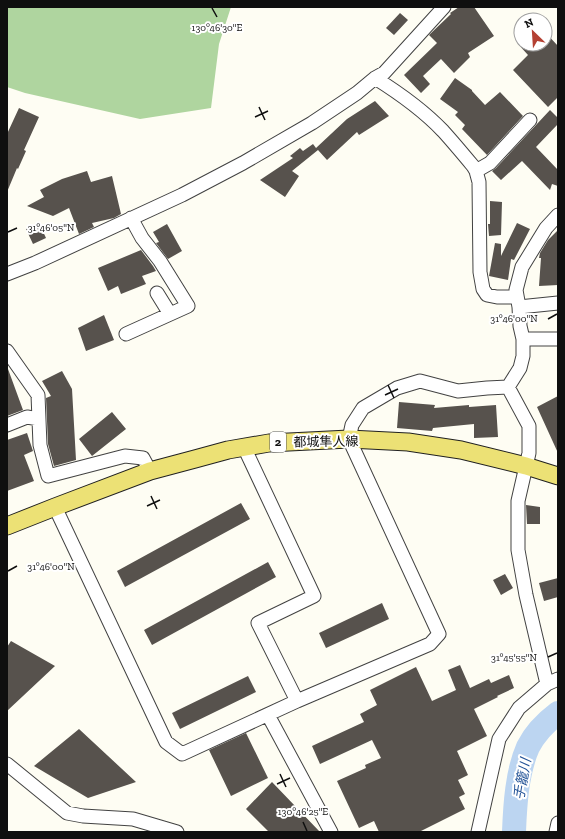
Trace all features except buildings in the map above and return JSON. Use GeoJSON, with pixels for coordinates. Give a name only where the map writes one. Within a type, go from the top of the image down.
{"type":"FeatureCollection","features":[{"type":"Feature","properties":{"kind":"main road","name":"都城隼人線"},"geometry":{"type":"LineString","coordinates":[[7,526],[150,471],[244,447],[269,443],[349,439],[408,442],[461,450],[526,466],[558,476]]}},
{"type":"Feature","properties":{"kind":"street"},"geometry":{"type":"LineString","coordinates":[[7,274],[35,263],[182,195],[243,163],[312,123],[384,73],[444,7]]}},
{"type":"Feature","properties":{"kind":"street"},"geometry":{"type":"LineString","coordinates":[[375,78],[414,105],[442,130],[476,171],[479,182],[480,272],[483,289],[487,295],[518,302],[558,303]]}},
{"type":"Feature","properties":{"kind":"street"},"geometry":{"type":"LineString","coordinates":[[476,171],[490,163],[530,120]]}},
{"type":"Feature","properties":{"kind":"street"},"geometry":{"type":"LineString","coordinates":[[508,387],[520,368],[523,356],[523,339],[516,290],[522,267],[546,228],[558,215]]}},
{"type":"Feature","properties":{"kind":"street"},"geometry":{"type":"LineString","coordinates":[[126,334],[188,306],[160,261],[142,238],[131,218]]}},
{"type":"Feature","properties":{"kind":"street"},"geometry":{"type":"LineString","coordinates":[[157,293],[170,314]]}},
{"type":"Feature","properties":{"kind":"street"},"geometry":{"type":"LineString","coordinates":[[523,339],[558,339]]}},
{"type":"Feature","properties":{"kind":"street"},"geometry":{"type":"LineString","coordinates":[[7,351],[38,395],[40,445],[48,476],[125,456],[143,458],[150,471]]}},
{"type":"Feature","properties":{"kind":"street"},"geometry":{"type":"LineString","coordinates":[[55,507],[166,742],[182,754],[297,701],[430,644],[439,634],[349,439],[352,425],[363,408],[397,388],[420,381],[458,392],[508,387]]}},
{"type":"Feature","properties":{"kind":"street"},"geometry":{"type":"LineString","coordinates":[[478,832],[499,739],[519,708],[552,682],[526,595],[518,550],[518,500],[529,453],[529,426],[508,387]]}},
{"type":"Feature","properties":{"kind":"street"},"geometry":{"type":"LineString","coordinates":[[7,425],[27,417],[39,420]]}},
{"type":"Feature","properties":{"kind":"street"},"geometry":{"type":"LineString","coordinates":[[244,447],[314,596],[258,623],[297,701]]}},
{"type":"Feature","properties":{"kind":"street"},"geometry":{"type":"LineString","coordinates":[[268,715],[331,832]]}},
{"type":"Feature","properties":{"kind":"street"},"geometry":{"type":"LineString","coordinates":[[7,764],[67,813],[83,816],[134,819],[177,832]]}},
{"type":"Feature","properties":{"kind":"street"},"geometry":{"type":"LineString","coordinates":[[556,832],[558,823]]}},
{"type":"Feature","properties":{"kind":"green space"},"geometry":{"type":"Polygon","coordinates":[[[7,7],[231,7],[219,44],[211,108],[140,119],[25,93],[7,87],[7,7]]]}},
{"type":"Feature","properties":{"kind":"waterway","name":"手籠川"},"geometry":{"type":"LineString","coordinates":[[514,832],[517,789],[524,757],[537,732],[558,713]]}}]}
